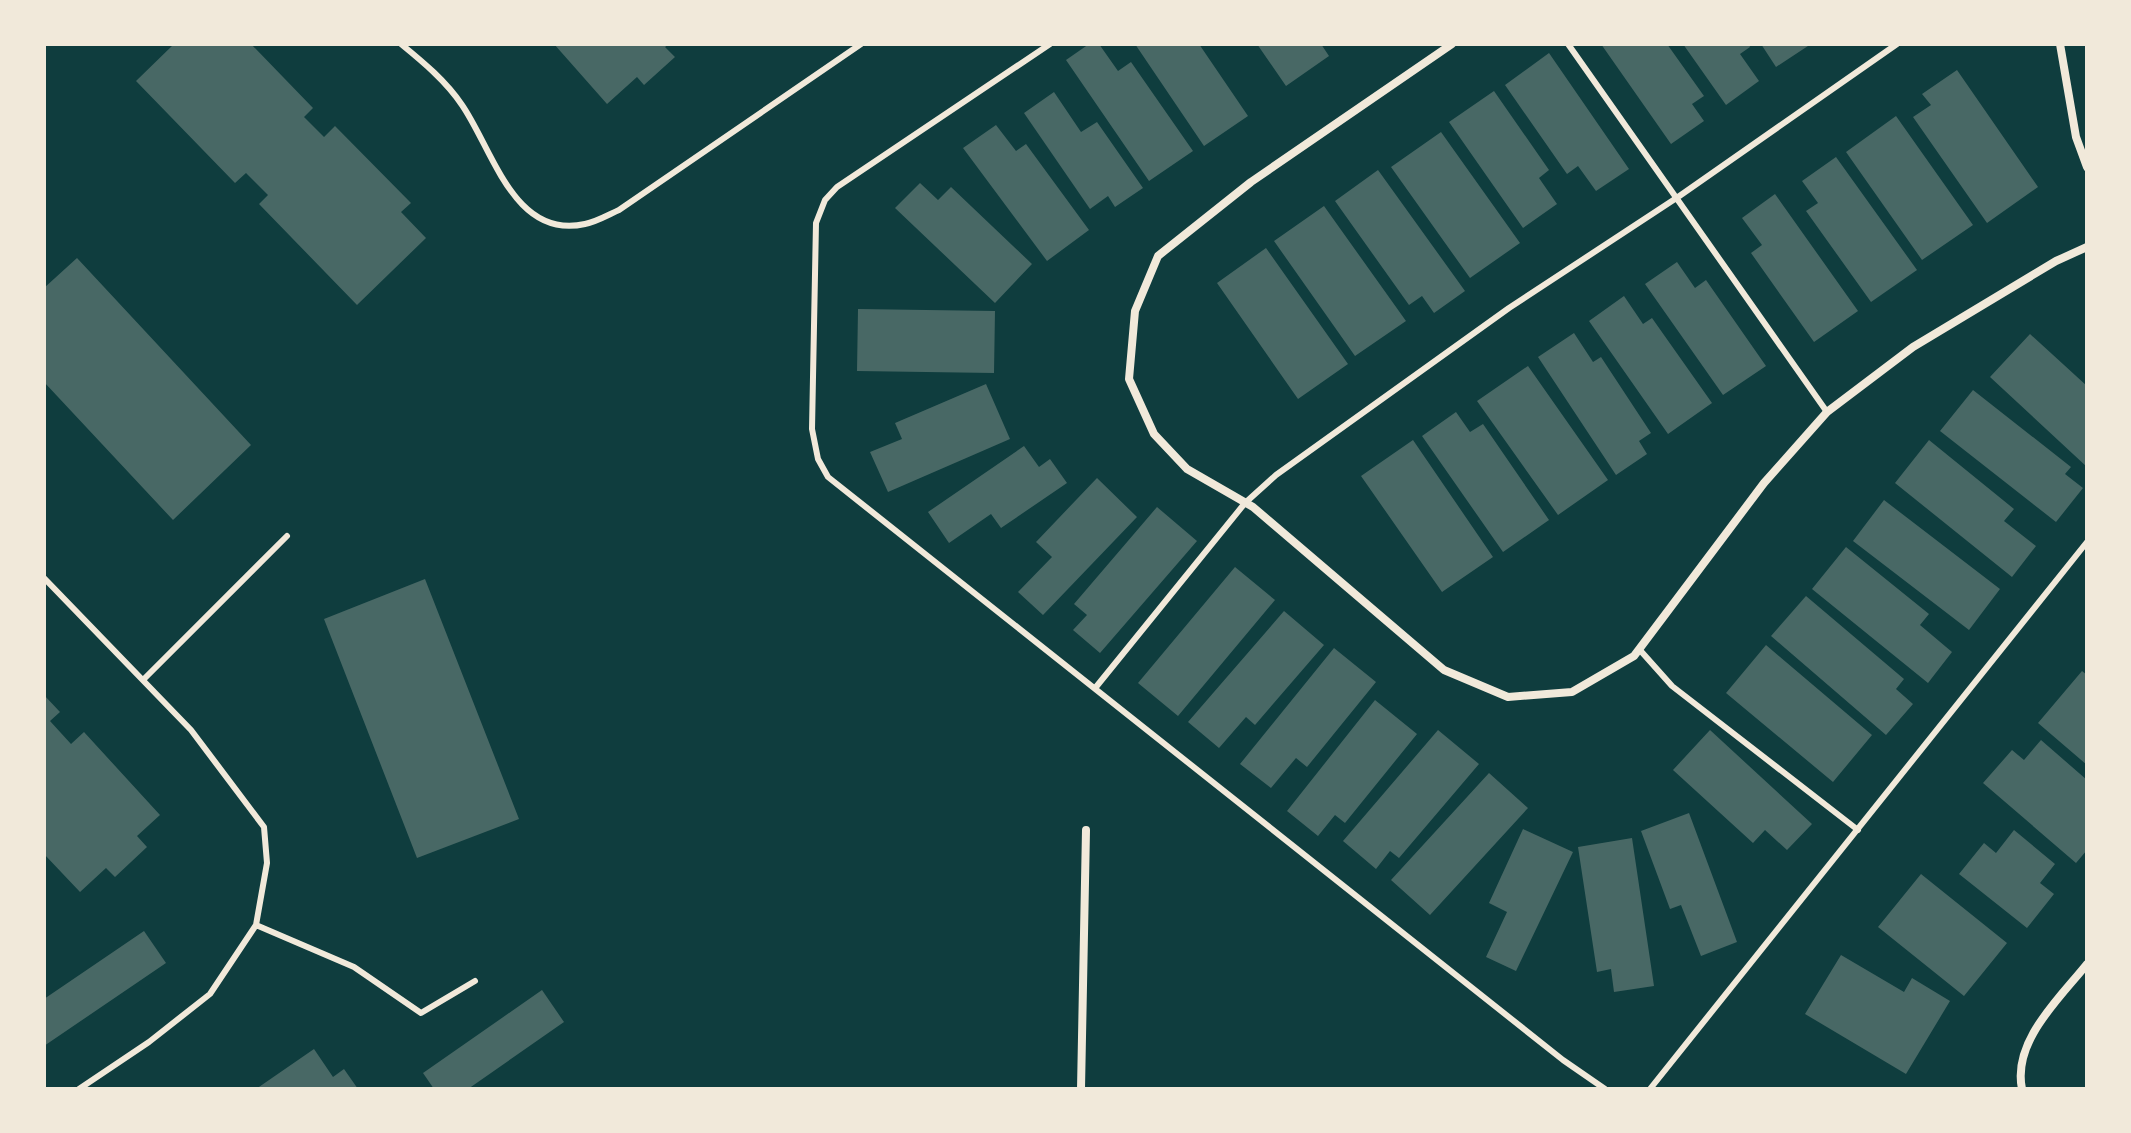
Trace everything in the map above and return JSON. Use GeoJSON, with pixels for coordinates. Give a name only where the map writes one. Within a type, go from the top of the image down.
{"type":"FeatureCollection","features":[{"type":"Feature","properties":{"kind":"street"},"geometry":{"type":"LineString","coordinates":[[1452,44],[1251,182],[1158,256],[1135,311],[1129,379],[1154,434],[1187,469],[1245,503],[1340,578],[1444,670],[1508,697],[1572,692],[1634,656],[1764,483],[1827,412],[1913,347],[2056,261],[2087,247]]}},
{"type":"Feature","properties":{"kind":"street"},"geometry":{"type":"LineString","coordinates":[[2060,44],[2076,137],[2087,167]]}},
{"type":"Feature","properties":{"kind":"street"},"geometry":{"type":"LineString","coordinates":[[1081,1089],[1086,830]]}},
{"type":"Feature","properties":{"kind":"street"},"geometry":{"type":"LineString","coordinates":[[2022,1089],[2027,1046],[2038,1025],[2087,964]]}},
{"type":"Feature","properties":{"kind":"lane"},"geometry":{"type":"LineString","coordinates":[[401,44],[462,105],[513,196],[538,220],[565,226],[586,224],[619,210],[861,44]]}},
{"type":"Feature","properties":{"kind":"lane"},"geometry":{"type":"LineString","coordinates":[[1050,44],[837,187],[825,200],[816,223],[812,429],[818,459],[828,477],[1563,1060],[1605,1089]]}},
{"type":"Feature","properties":{"kind":"lane"},"geometry":{"type":"LineString","coordinates":[[1568,44],[1827,412]]}},
{"type":"Feature","properties":{"kind":"lane"},"geometry":{"type":"LineString","coordinates":[[1096,687],[1245,503],[1276,475],[1509,308],[1678,197],[1897,44]]}},
{"type":"Feature","properties":{"kind":"lane"},"geometry":{"type":"LineString","coordinates":[[143,680],[287,536]]}},
{"type":"Feature","properties":{"kind":"lane"},"geometry":{"type":"LineString","coordinates":[[1650,1089],[2087,542]]}},
{"type":"Feature","properties":{"kind":"lane"},"geometry":{"type":"LineString","coordinates":[[44,578],[191,730],[264,827],[267,863],[256,925],[210,994],[149,1042],[79,1089]]}},
{"type":"Feature","properties":{"kind":"lane"},"geometry":{"type":"LineString","coordinates":[[1639,649],[1672,686],[1858,830]]}},
{"type":"Feature","properties":{"kind":"lane"},"geometry":{"type":"LineString","coordinates":[[256,925],[354,967],[421,1013],[475,981]]}},
{"type":"Feature","properties":{"kind":"building"},"geometry":{"type":"Polygon","coordinates":[[[174,44],[251,44],[313,108],[304,117],[324,137],[335,126],[411,203],[401,212],[426,238],[357,305],[259,204],[268,195],[246,173],[235,183],[136,81],[174,44]]]}},
{"type":"Feature","properties":{"kind":"building"},"geometry":{"type":"Polygon","coordinates":[[[554,44],[669,44],[665,47],[675,57],[644,85],[637,77],[607,104],[554,44]]]}},
{"type":"Feature","properties":{"kind":"building"},"geometry":{"type":"Polygon","coordinates":[[[1089,44],[1099,44],[1118,71],[1131,62],[1193,151],[1149,181],[1066,60],[1089,44]]]}},
{"type":"Feature","properties":{"kind":"building"},"geometry":{"type":"Polygon","coordinates":[[[1135,44],[1199,44],[1248,116],[1204,146],[1135,44]]]}},
{"type":"Feature","properties":{"kind":"building"},"geometry":{"type":"Polygon","coordinates":[[[1257,44],[1321,44],[1329,56],[1286,86],[1257,44]]]}},
{"type":"Feature","properties":{"kind":"building"},"geometry":{"type":"Polygon","coordinates":[[[1601,44],[1667,44],[1704,96],[1692,104],[1704,121],[1671,144],[1601,44]]]}},
{"type":"Feature","properties":{"kind":"building"},"geometry":{"type":"Polygon","coordinates":[[[1683,44],[1749,44],[1750,47],[1740,54],[1759,81],[1726,105],[1683,44]]]}},
{"type":"Feature","properties":{"kind":"building"},"geometry":{"type":"Polygon","coordinates":[[[1761,44],[1811,44],[1776,67],[1761,44]]]}},
{"type":"Feature","properties":{"kind":"building"},"geometry":{"type":"Polygon","coordinates":[[[1549,53],[1629,169],[1596,191],[1578,166],[1567,174],[1505,85],[1549,53]]]}},
{"type":"Feature","properties":{"kind":"building"},"geometry":{"type":"Polygon","coordinates":[[[1957,70],[2038,187],[1987,223],[1913,117],[1931,105],[1922,94],[1957,70]]]}},
{"type":"Feature","properties":{"kind":"building"},"geometry":{"type":"Polygon","coordinates":[[[1494,91],[1549,170],[1539,178],[1557,204],[1523,228],[1449,122],[1494,91]]]}},
{"type":"Feature","properties":{"kind":"building"},"geometry":{"type":"Polygon","coordinates":[[[1054,92],[1081,132],[1097,122],[1143,188],[1115,207],[1108,196],[1090,209],[1024,113],[1054,92]]]}},
{"type":"Feature","properties":{"kind":"building"},"geometry":{"type":"Polygon","coordinates":[[[1896,116],[1973,225],[1922,260],[1846,152],[1896,116]]]}},
{"type":"Feature","properties":{"kind":"building"},"geometry":{"type":"Polygon","coordinates":[[[996,125],[1016,151],[1026,144],[1089,230],[1047,261],[963,148],[996,125]]]}},
{"type":"Feature","properties":{"kind":"building"},"geometry":{"type":"Polygon","coordinates":[[[1441,132],[1520,243],[1470,278],[1391,167],[1441,132]]]}},
{"type":"Feature","properties":{"kind":"building"},"geometry":{"type":"Polygon","coordinates":[[[1836,157],[1917,270],[1871,302],[1806,211],[1818,203],[1802,181],[1836,157]]]}},
{"type":"Feature","properties":{"kind":"building"},"geometry":{"type":"Polygon","coordinates":[[[1378,170],[1465,291],[1434,313],[1422,296],[1409,305],[1335,201],[1378,170]]]}},
{"type":"Feature","properties":{"kind":"building"},"geometry":{"type":"Polygon","coordinates":[[[920,183],[938,200],[951,187],[1032,264],[995,303],[895,208],[920,183]]]}},
{"type":"Feature","properties":{"kind":"building"},"geometry":{"type":"Polygon","coordinates":[[[1775,194],[1858,311],[1814,342],[1751,253],[1762,245],[1742,218],[1775,194]]]}},
{"type":"Feature","properties":{"kind":"building"},"geometry":{"type":"Polygon","coordinates":[[[1324,206],[1406,321],[1355,356],[1274,241],[1324,206]]]}},
{"type":"Feature","properties":{"kind":"building"},"geometry":{"type":"Polygon","coordinates":[[[1266,248],[1348,364],[1298,399],[1217,283],[1266,248]]]}},
{"type":"Feature","properties":{"kind":"building"},"geometry":{"type":"Polygon","coordinates":[[[77,258],[251,445],[173,520],[44,382],[44,288],[77,258]]]}},
{"type":"Feature","properties":{"kind":"building"},"geometry":{"type":"Polygon","coordinates":[[[1677,262],[1695,288],[1706,280],[1766,366],[1723,395],[1645,284],[1677,262]]]}},
{"type":"Feature","properties":{"kind":"building"},"geometry":{"type":"Polygon","coordinates":[[[1624,296],[1643,324],[1652,318],[1712,403],[1668,434],[1589,321],[1624,296]]]}},
{"type":"Feature","properties":{"kind":"building"},"geometry":{"type":"Polygon","coordinates":[[[858,309],[995,311],[994,373],[857,371],[858,309]]]}},
{"type":"Feature","properties":{"kind":"building"},"geometry":{"type":"Polygon","coordinates":[[[1574,333],[1593,362],[1601,357],[1651,433],[1639,441],[1647,454],[1616,475],[1538,357],[1574,333]]]}},
{"type":"Feature","properties":{"kind":"building"},"geometry":{"type":"Polygon","coordinates":[[[2030,334],[2087,386],[2087,467],[1990,377],[2030,334]]]}},
{"type":"Feature","properties":{"kind":"building"},"geometry":{"type":"Polygon","coordinates":[[[1528,366],[1608,480],[1558,515],[1477,401],[1528,366]]]}},
{"type":"Feature","properties":{"kind":"building"},"geometry":{"type":"Polygon","coordinates":[[[986,384],[1010,439],[888,492],[870,452],[902,439],[895,423],[986,384]]]}},
{"type":"Feature","properties":{"kind":"building"},"geometry":{"type":"Polygon","coordinates":[[[1973,390],[2071,467],[2065,474],[2083,488],[2056,522],[1940,431],[1973,390]]]}},
{"type":"Feature","properties":{"kind":"building"},"geometry":{"type":"Polygon","coordinates":[[[1456,412],[1470,432],[1483,424],[1549,520],[1503,552],[1422,436],[1456,412]]]}},
{"type":"Feature","properties":{"kind":"building"},"geometry":{"type":"Polygon","coordinates":[[[1413,440],[1493,557],[1442,592],[1361,476],[1413,440]]]}},
{"type":"Feature","properties":{"kind":"building"},"geometry":{"type":"Polygon","coordinates":[[[1929,440],[2014,509],[2004,521],[2036,546],[2012,577],[1895,483],[1929,440]]]}},
{"type":"Feature","properties":{"kind":"building"},"geometry":{"type":"Polygon","coordinates":[[[1024,446],[1039,467],[1050,459],[1067,483],[1001,528],[991,514],[949,543],[928,512],[1024,446]]]}},
{"type":"Feature","properties":{"kind":"building"},"geometry":{"type":"Polygon","coordinates":[[[1097,478],[1137,517],[1043,615],[1018,592],[1052,557],[1036,542],[1097,478]]]}},
{"type":"Feature","properties":{"kind":"building"},"geometry":{"type":"Polygon","coordinates":[[[1884,500],[2000,589],[1969,630],[1853,541],[1884,500]]]}},
{"type":"Feature","properties":{"kind":"building"},"geometry":{"type":"Polygon","coordinates":[[[1157,507],[1197,541],[1100,653],[1073,630],[1087,615],[1074,604],[1157,507]]]}},
{"type":"Feature","properties":{"kind":"building"},"geometry":{"type":"Polygon","coordinates":[[[1846,547],[1929,614],[1920,625],[1952,652],[1928,683],[1812,589],[1846,547]]]}},
{"type":"Feature","properties":{"kind":"building"},"geometry":{"type":"Polygon","coordinates":[[[1235,567],[1275,600],[1178,716],[1138,683],[1235,567]]]}},
{"type":"Feature","properties":{"kind":"building"},"geometry":{"type":"Polygon","coordinates":[[[425,579],[519,819],[417,858],[324,619],[425,579]]]}},
{"type":"Feature","properties":{"kind":"building"},"geometry":{"type":"Polygon","coordinates":[[[1806,596],[1904,679],[1896,689],[1913,704],[1886,735],[1771,636],[1806,596]]]}},
{"type":"Feature","properties":{"kind":"building"},"geometry":{"type":"Polygon","coordinates":[[[1284,611],[1324,645],[1255,725],[1246,717],[1219,748],[1188,722],[1284,611]]]}},
{"type":"Feature","properties":{"kind":"building"},"geometry":{"type":"Polygon","coordinates":[[[1766,645],[1872,735],[1833,782],[1726,693],[1766,645]]]}},
{"type":"Feature","properties":{"kind":"building"},"geometry":{"type":"Polygon","coordinates":[[[1334,648],[1376,682],[1307,767],[1296,758],[1271,788],[1240,764],[1334,648]]]}},
{"type":"Feature","properties":{"kind":"building"},"geometry":{"type":"Polygon","coordinates":[[[2082,671],[2087,675],[2087,765],[2038,723],[2082,671]]]}},
{"type":"Feature","properties":{"kind":"building"},"geometry":{"type":"Polygon","coordinates":[[[44,695],[60,712],[50,721],[71,744],[84,732],[160,815],[137,836],[147,847],[115,877],[106,868],[80,892],[44,854],[44,695]]]}},
{"type":"Feature","properties":{"kind":"building"},"geometry":{"type":"Polygon","coordinates":[[[1375,700],[1417,734],[1345,823],[1335,815],[1318,836],[1287,811],[1375,700]]]}},
{"type":"Feature","properties":{"kind":"building"},"geometry":{"type":"Polygon","coordinates":[[[1438,730],[1479,764],[1399,858],[1390,851],[1376,869],[1343,841],[1438,730]]]}},
{"type":"Feature","properties":{"kind":"building"},"geometry":{"type":"Polygon","coordinates":[[[1710,730],[1812,824],[1787,850],[1765,830],[1753,843],[1673,770],[1710,730]]]}},
{"type":"Feature","properties":{"kind":"building"},"geometry":{"type":"Polygon","coordinates":[[[2041,740],[2087,780],[2087,850],[2076,863],[1983,783],[2012,750],[2024,760],[2041,740]]]}},
{"type":"Feature","properties":{"kind":"building"},"geometry":{"type":"Polygon","coordinates":[[[1489,773],[1528,808],[1430,915],[1391,880],[1489,773]]]}},
{"type":"Feature","properties":{"kind":"building"},"geometry":{"type":"Polygon","coordinates":[[[1689,813],[1737,942],[1701,956],[1681,905],[1670,909],[1641,831],[1689,813]]]}},
{"type":"Feature","properties":{"kind":"building"},"geometry":{"type":"Polygon","coordinates":[[[1523,829],[1573,852],[1516,971],[1486,957],[1507,912],[1489,903],[1523,829]]]}},
{"type":"Feature","properties":{"kind":"building"},"geometry":{"type":"Polygon","coordinates":[[[2014,830],[2055,864],[2040,883],[2054,894],[2027,928],[1959,874],[1984,843],[1996,853],[2014,830]]]}},
{"type":"Feature","properties":{"kind":"building"},"geometry":{"type":"Polygon","coordinates":[[[1632,838],[1654,986],[1614,992],[1611,969],[1597,972],[1578,847],[1632,838]]]}},
{"type":"Feature","properties":{"kind":"building"},"geometry":{"type":"Polygon","coordinates":[[[1921,874],[2007,943],[1964,996],[1878,927],[1921,874]]]}},
{"type":"Feature","properties":{"kind":"building"},"geometry":{"type":"Polygon","coordinates":[[[144,931],[166,963],[44,1046],[44,999],[144,931]]]}},
{"type":"Feature","properties":{"kind":"building"},"geometry":{"type":"Polygon","coordinates":[[[1841,955],[1904,992],[1912,978],[1950,1001],[1906,1074],[1805,1014],[1841,955]]]}},
{"type":"Feature","properties":{"kind":"building"},"geometry":{"type":"Polygon","coordinates":[[[542,990],[564,1022],[468,1089],[434,1089],[423,1073],[542,990]]]}},
{"type":"Feature","properties":{"kind":"building"},"geometry":{"type":"Polygon","coordinates":[[[314,1049],[333,1077],[344,1069],[358,1089],[256,1089],[314,1049]]]}}]}
